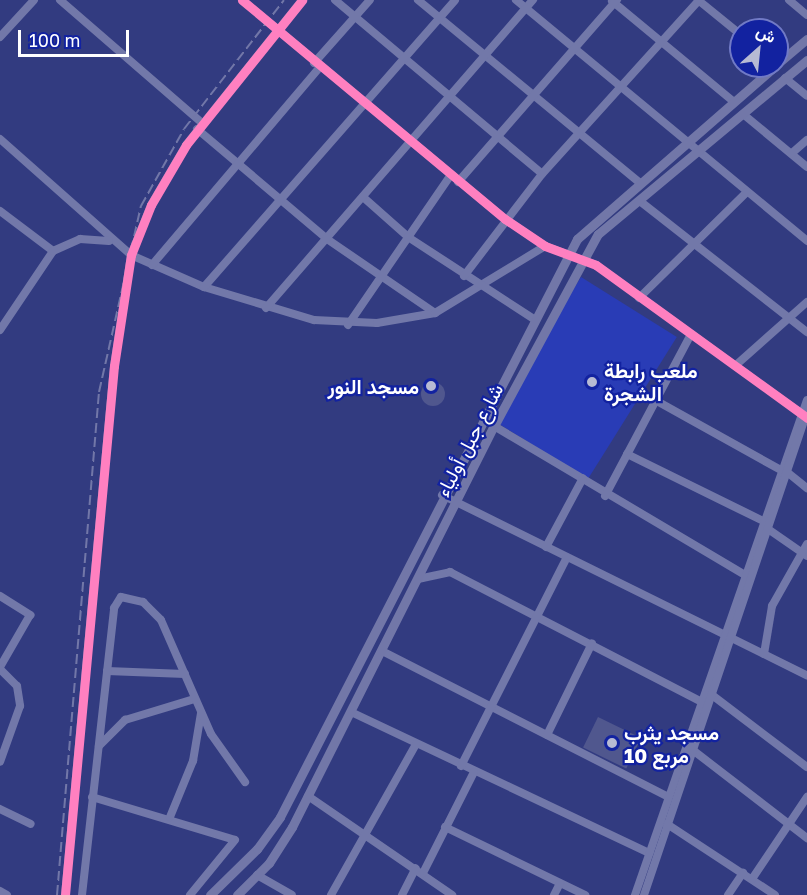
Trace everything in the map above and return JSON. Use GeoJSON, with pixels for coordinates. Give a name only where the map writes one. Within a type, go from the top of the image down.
{"type":"FeatureCollection","features":[{"type":"Feature","properties":{"kind":"main road","name":"شارع جبل أولياء"},"geometry":{"type":"LineString","coordinates":[[789,54],[807,39]]}},
{"type":"Feature","properties":{"kind":"main road","name":"شارع جبل أولياء"},"geometry":{"type":"LineString","coordinates":[[789,75],[807,60]]}},
{"type":"Feature","properties":{"kind":"main road","name":"شارع جبل أولياء"},"geometry":{"type":"LineString","coordinates":[[210,895],[257,849],[280,817],[442,495],[567,255],[584,231],[761,78]]}},
{"type":"Feature","properties":{"kind":"main road","name":"شارع جبل أولياء"},"geometry":{"type":"LineString","coordinates":[[237,895],[279,849],[308,796],[457,504],[494,426],[598,234],[641,202],[785,78]]}},
{"type":"Feature","properties":{"kind":"street"},"geometry":{"type":"LineString","coordinates":[[0,37],[34,0]]}},
{"type":"Feature","properties":{"kind":"street"},"geometry":{"type":"LineString","coordinates":[[60,0],[200,126],[237,164],[280,202],[380,277],[435,313]]}},
{"type":"Feature","properties":{"kind":"street"},"geometry":{"type":"LineString","coordinates":[[242,0],[363,104],[505,219],[545,246],[584,259],[805,415]]}},
{"type":"Feature","properties":{"kind":"street"},"geometry":{"type":"LineString","coordinates":[[65,895],[114,366],[131,255],[151,205],[200,126],[302,0]]}},
{"type":"Feature","properties":{"kind":"street"},"geometry":{"type":"LineString","coordinates":[[335,0],[542,174]]}},
{"type":"Feature","properties":{"kind":"street"},"geometry":{"type":"LineString","coordinates":[[152,265],[370,0]]}},
{"type":"Feature","properties":{"kind":"street"},"geometry":{"type":"LineString","coordinates":[[418,0],[639,182]]}},
{"type":"Feature","properties":{"kind":"street"},"geometry":{"type":"LineString","coordinates":[[204,287],[455,0]]}},
{"type":"Feature","properties":{"kind":"street"},"geometry":{"type":"LineString","coordinates":[[516,0],[807,241]]}},
{"type":"Feature","properties":{"kind":"street"},"geometry":{"type":"LineString","coordinates":[[266,308],[533,0]]}},
{"type":"Feature","properties":{"kind":"street"},"geometry":{"type":"LineString","coordinates":[[464,276],[505,219],[542,174],[699,0],[729,25]]}},
{"type":"Feature","properties":{"kind":"street"},"geometry":{"type":"LineString","coordinates":[[789,0],[807,15]]}},
{"type":"Feature","properties":{"kind":"street"},"geometry":{"type":"LineString","coordinates":[[458,182],[614,1],[734,102]]}},
{"type":"Feature","properties":{"kind":"street"},"geometry":{"type":"LineString","coordinates":[[785,78],[807,96]]}},
{"type":"Feature","properties":{"kind":"street"},"geometry":{"type":"LineString","coordinates":[[743,114],[807,167]]}},
{"type":"Feature","properties":{"kind":"street"},"geometry":{"type":"LineString","coordinates":[[0,139],[111,242],[131,255],[204,287],[266,308],[348,325],[435,313],[483,289],[545,246]]}},
{"type":"Feature","properties":{"kind":"street"},"geometry":{"type":"LineString","coordinates":[[792,153],[807,140]]}},
{"type":"Feature","properties":{"kind":"street"},"geometry":{"type":"LineString","coordinates":[[348,325],[450,176]]}},
{"type":"Feature","properties":{"kind":"street"},"geometry":{"type":"LineString","coordinates":[[639,298],[747,192]]}},
{"type":"Feature","properties":{"kind":"street"},"geometry":{"type":"LineString","coordinates":[[363,197],[408,237],[483,289],[534,319]]}},
{"type":"Feature","properties":{"kind":"street"},"geometry":{"type":"LineString","coordinates":[[641,202],[807,332]]}},
{"type":"Feature","properties":{"kind":"street"},"geometry":{"type":"LineString","coordinates":[[0,211],[53,251]]}},
{"type":"Feature","properties":{"kind":"street"},"geometry":{"type":"LineString","coordinates":[[0,330],[53,251],[80,239],[111,242]]}},
{"type":"Feature","properties":{"kind":"street"},"geometry":{"type":"LineString","coordinates":[[736,365],[807,302]]}},
{"type":"Feature","properties":{"kind":"street"},"geometry":{"type":"LineString","coordinates":[[605,496],[690,334]]}},
{"type":"Feature","properties":{"kind":"street"},"geometry":{"type":"LineString","coordinates":[[655,400],[783,470],[807,488]]}},
{"type":"Feature","properties":{"kind":"street"},"geometry":{"type":"LineString","coordinates":[[635,895],[761,520],[805,415],[807,400]]}},
{"type":"Feature","properties":{"kind":"street"},"geometry":{"type":"LineString","coordinates":[[494,426],[583,478],[605,496],[743,574]]}},
{"type":"Feature","properties":{"kind":"street"},"geometry":{"type":"LineString","coordinates":[[627,454],[761,520]]}},
{"type":"Feature","properties":{"kind":"street"},"geometry":{"type":"LineString","coordinates":[[644,895],[768,529],[783,470]]}},
{"type":"Feature","properties":{"kind":"street"},"geometry":{"type":"LineString","coordinates":[[546,546],[583,478]]}},
{"type":"Feature","properties":{"kind":"street"},"geometry":{"type":"LineString","coordinates":[[442,495],[807,675]]}},
{"type":"Feature","properties":{"kind":"street"},"geometry":{"type":"LineString","coordinates":[[768,529],[804,554]]}},
{"type":"Feature","properties":{"kind":"street"},"geometry":{"type":"LineString","coordinates":[[764,654],[772,606],[804,554],[807,544]]}},
{"type":"Feature","properties":{"kind":"street"},"geometry":{"type":"LineString","coordinates":[[461,766],[567,557]]}},
{"type":"Feature","properties":{"kind":"street"},"geometry":{"type":"LineString","coordinates":[[418,579],[450,572],[592,643],[700,701]]}},
{"type":"Feature","properties":{"kind":"street"},"geometry":{"type":"LineString","coordinates":[[0,596],[30,615],[0,668],[17,686],[20,706],[0,762]]}},
{"type":"Feature","properties":{"kind":"street"},"geometry":{"type":"LineString","coordinates":[[82,895],[114,608],[128,596],[143,602],[161,620],[201,713],[245,782]]}},
{"type":"Feature","properties":{"kind":"street"},"geometry":{"type":"LineString","coordinates":[[547,735],[592,643]]}},
{"type":"Feature","properties":{"kind":"street"},"geometry":{"type":"LineString","coordinates":[[382,651],[668,797]]}},
{"type":"Feature","properties":{"kind":"street"},"geometry":{"type":"LineString","coordinates":[[107,671],[185,674]]}},
{"type":"Feature","properties":{"kind":"street"},"geometry":{"type":"LineString","coordinates":[[712,695],[807,767]]}},
{"type":"Feature","properties":{"kind":"street"},"geometry":{"type":"LineString","coordinates":[[97,749],[125,720],[194,699]]}},
{"type":"Feature","properties":{"kind":"street"},"geometry":{"type":"LineString","coordinates":[[351,712],[649,853]]}},
{"type":"Feature","properties":{"kind":"street"},"geometry":{"type":"LineString","coordinates":[[170,817],[193,761],[201,713]]}},
{"type":"Feature","properties":{"kind":"street"},"geometry":{"type":"LineString","coordinates":[[331,895],[416,744]]}},
{"type":"Feature","properties":{"kind":"street"},"geometry":{"type":"LineString","coordinates":[[694,751],[807,838]]}},
{"type":"Feature","properties":{"kind":"street"},"geometry":{"type":"LineString","coordinates":[[402,895],[420,871],[474,772]]}},
{"type":"Feature","properties":{"kind":"street"},"geometry":{"type":"LineString","coordinates":[[308,796],[366,833],[452,895]]}},
{"type":"Feature","properties":{"kind":"street"},"geometry":{"type":"LineString","coordinates":[[92,797],[170,817],[235,840],[190,895]]}},
{"type":"Feature","properties":{"kind":"street"},"geometry":{"type":"LineString","coordinates":[[752,879],[787,823],[807,797]]}},
{"type":"Feature","properties":{"kind":"street"},"geometry":{"type":"LineString","coordinates":[[0,809],[31,824]]}},
{"type":"Feature","properties":{"kind":"street"},"geometry":{"type":"LineString","coordinates":[[667,824],[775,895]]}},
{"type":"Feature","properties":{"kind":"street"},"geometry":{"type":"LineString","coordinates":[[445,827],[585,895]]}},
{"type":"Feature","properties":{"kind":"street"},"geometry":{"type":"LineString","coordinates":[[728,895],[743,873]]}},
{"type":"Feature","properties":{"kind":"street"},"geometry":{"type":"LineString","coordinates":[[244,895],[255,877],[292,895]]}},
{"type":"Feature","properties":{"kind":"street"},"geometry":{"type":"LineString","coordinates":[[554,895],[560,883]]}},
{"type":"Feature","properties":{"kind":"street"},"geometry":{"type":"LineString","coordinates":[[0,891],[7,895]]}},
{"type":"Feature","properties":{"kind":"shaded area","name":"ملعب رابطة الشجرة"},"geometry":{"type":"Polygon","coordinates":[[[581,277],[677,337],[588,479],[492,419],[581,277]]]}},
{"type":"Feature","properties":{"kind":"building","name":"مسجد النور"},"geometry":{"type":"Polygon","coordinates":[[[433,382],[442,385],[445,394],[442,403],[433,406],[424,403],[421,394],[424,385],[433,382]]]}},
{"type":"Feature","properties":{"kind":"building","name":"مسجد يثرب مربع 10"},"geometry":{"type":"Polygon","coordinates":[[[598,717],[641,738],[626,769],[583,748],[598,717]]]}},
{"type":"Feature","properties":{"kind":"railway"},"geometry":{"type":"LineString","coordinates":[[57,895],[99,392],[141,206],[184,129],[284,0]]}},
{"type":"Feature","properties":{"kind":"cycle path"},"geometry":{"type":"LineString","coordinates":[[242,0],[505,219],[545,246],[596,265],[807,418]]}},
{"type":"Feature","properties":{"kind":"cycle path"},"geometry":{"type":"LineString","coordinates":[[65,895],[114,366],[131,255],[151,205],[186,145],[302,0]]}},
{"type":"Feature","properties":{"kind":"place","name":"ملعب رابطة الشجرة"},"geometry":{"type":"Point","coordinates":[592,382]}},
{"type":"Feature","properties":{"kind":"place","name":"مسجد النور"},"geometry":{"type":"Point","coordinates":[431,386]}},
{"type":"Feature","properties":{"kind":"place","name":"مسجد يثرب مربع 10"},"geometry":{"type":"Point","coordinates":[612,743]}}]}
